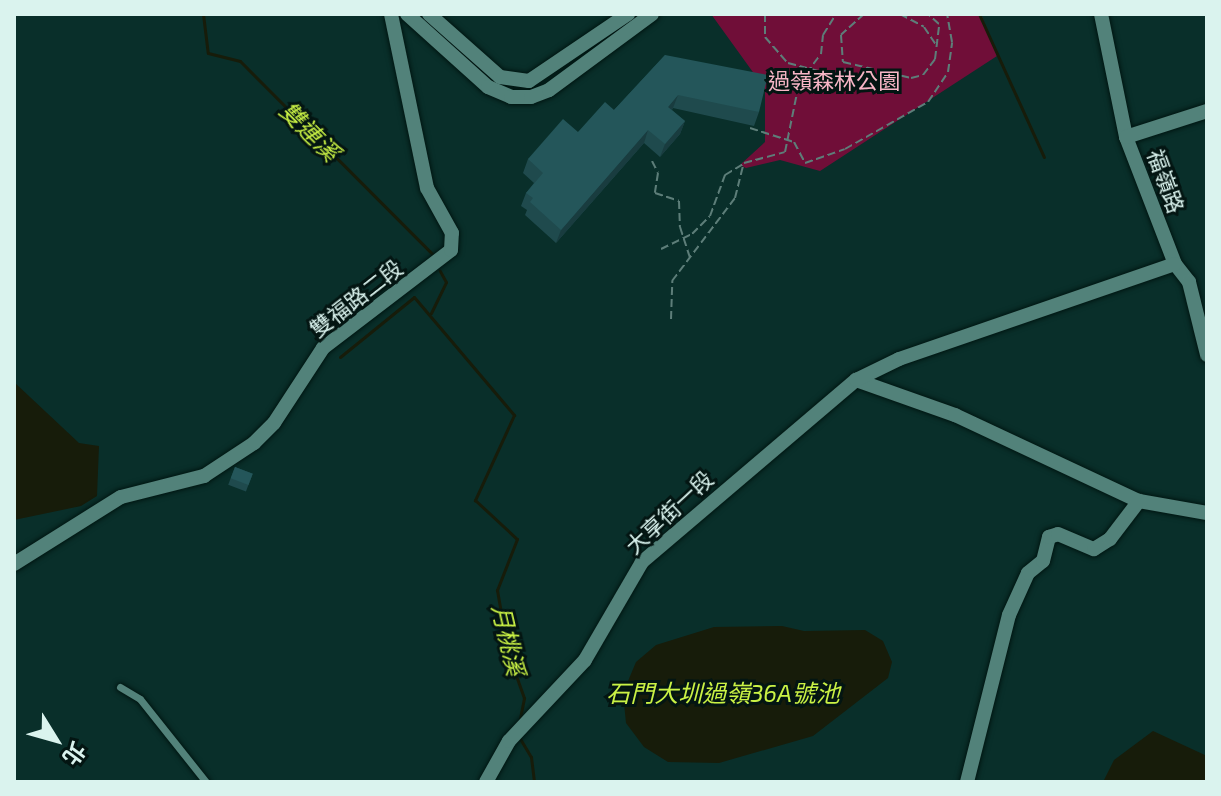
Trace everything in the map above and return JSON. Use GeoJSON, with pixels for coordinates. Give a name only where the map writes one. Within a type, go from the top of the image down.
{"type":"FeatureCollection","features":[{"type":"Feature","properties":{"kind":"street","name":"雙福路二段"},"geometry":{"type":"LineString","coordinates":[[14,564],[121,497],[204,476],[254,443],[274,423],[323,348],[451,250],[452,233],[427,188],[391,14]]}},
{"type":"Feature","properties":{"kind":"street"},"geometry":{"type":"LineString","coordinates":[[407,14],[488,87],[511,97],[531,97],[549,90],[652,14]]}},
{"type":"Feature","properties":{"kind":"street"},"geometry":{"type":"LineString","coordinates":[[429,14],[500,77],[529,81],[628,14]]}},
{"type":"Feature","properties":{"kind":"street","name":"福嶺路"},"geometry":{"type":"LineString","coordinates":[[1101,14],[1126,137],[1175,264],[1189,282],[1207,355]]}},
{"type":"Feature","properties":{"kind":"street"},"geometry":{"type":"LineString","coordinates":[[1126,137],[1207,111]]}},
{"type":"Feature","properties":{"kind":"street","name":"大享街一段"},"geometry":{"type":"LineString","coordinates":[[486,782],[509,741],[542,702],[579,668],[642,562],[856,380],[899,359],[1175,264]]}},
{"type":"Feature","properties":{"kind":"street"},"geometry":{"type":"LineString","coordinates":[[1189,282],[1207,284]]}},
{"type":"Feature","properties":{"kind":"street"},"geometry":{"type":"LineString","coordinates":[[856,380],[955,415],[1139,501],[1207,513]]}},
{"type":"Feature","properties":{"kind":"street"},"geometry":{"type":"LineString","coordinates":[[967,782],[1009,615],[1028,573],[1043,561],[1049,537],[1058,534],[1094,549],[1110,539],[1139,501]]}},
{"type":"Feature","properties":{"kind":"lane"},"geometry":{"type":"LineString","coordinates":[[120,687],[140,699],[206,782]]}},
{"type":"Feature","properties":{"kind":"path"},"geometry":{"type":"LineString","coordinates":[[765,14],[765,37],[774,52],[788,63],[833,75],[853,68],[883,68],[911,78],[923,75],[936,46],[939,24],[928,14]]}},
{"type":"Feature","properties":{"kind":"path"},"geometry":{"type":"LineString","coordinates":[[661,249],[684,239],[710,216],[725,175],[744,163],[785,152],[799,83],[810,69],[836,14]]}},
{"type":"Feature","properties":{"kind":"path"},"geometry":{"type":"LineString","coordinates":[[853,68],[839,51],[841,35],[864,14]]}},
{"type":"Feature","properties":{"kind":"path"},"geometry":{"type":"LineString","coordinates":[[900,14],[924,27],[936,46]]}},
{"type":"Feature","properties":{"kind":"path"},"geometry":{"type":"LineString","coordinates":[[750,128],[786,139],[800,147],[805,163],[845,149],[928,102],[948,72],[952,42],[947,14]]}},
{"type":"Feature","properties":{"kind":"path"},"geometry":{"type":"LineString","coordinates":[[652,161],[658,173],[655,193],[679,201],[684,239],[691,260]]}},
{"type":"Feature","properties":{"kind":"path"},"geometry":{"type":"LineString","coordinates":[[671,319],[672,281],[691,260],[735,198],[744,163]]}},
{"type":"Feature","properties":{"kind":"green space","name":"過嶺森林公園"},"geometry":{"type":"Polygon","coordinates":[[[711,14],[981,14],[997,56],[820,171],[780,160],[746,168],[740,165],[765,142],[765,89],[711,14]]]}},
{"type":"Feature","properties":{"kind":"water"},"geometry":{"type":"Polygon","coordinates":[[[14,382],[79,443],[99,446],[97,496],[81,506],[14,520],[14,382]]]}},
{"type":"Feature","properties":{"kind":"water","name":"石門大圳過嶺36A號池"},"geometry":{"type":"Polygon","coordinates":[[[782,626],[804,631],[865,630],[883,641],[892,662],[888,678],[813,736],[719,763],[668,762],[644,747],[626,723],[623,693],[636,662],[656,645],[714,627],[782,626]]]}},
{"type":"Feature","properties":{"kind":"water"},"geometry":{"type":"Polygon","coordinates":[[[1153,731],[1207,756],[1207,782],[1103,782],[1114,760],[1153,731]]]}},
{"type":"Feature","properties":{"kind":"building"},"geometry":{"type":"Polygon","coordinates":[[[665,55],[768,75],[759,112],[678,95],[668,107],[685,121],[665,144],[648,130],[561,230],[530,202],[533,198],[526,193],[543,173],[528,159],[563,119],[578,132],[605,102],[614,110],[665,55]]]}},
{"type":"Feature","properties":{"kind":"building"},"geometry":{"type":"Polygon","coordinates":[[[235,467],[253,474],[248,485],[231,478],[235,467]]]}},
{"type":"Feature","properties":{"kind":"waterway","name":"雙連溪"},"geometry":{"type":"LineString","coordinates":[[203,14],[208,53],[240,61],[432,254]]}},
{"type":"Feature","properties":{"kind":"waterway"},"geometry":{"type":"LineString","coordinates":[[979,14],[1044,157]]}},
{"type":"Feature","properties":{"kind":"waterway","name":"雙連溪"},"geometry":{"type":"LineString","coordinates":[[431,313],[446,282],[440,271]]}},
{"type":"Feature","properties":{"kind":"waterway","name":"月桃溪"},"geometry":{"type":"LineString","coordinates":[[340,357],[414,297],[514,415],[475,500],[517,539],[497,590],[508,653],[524,698],[519,723]]}},
{"type":"Feature","properties":{"kind":"waterway","name":"月桃溪"},"geometry":{"type":"LineString","coordinates":[[519,737],[531,757],[534,782]]}}]}
